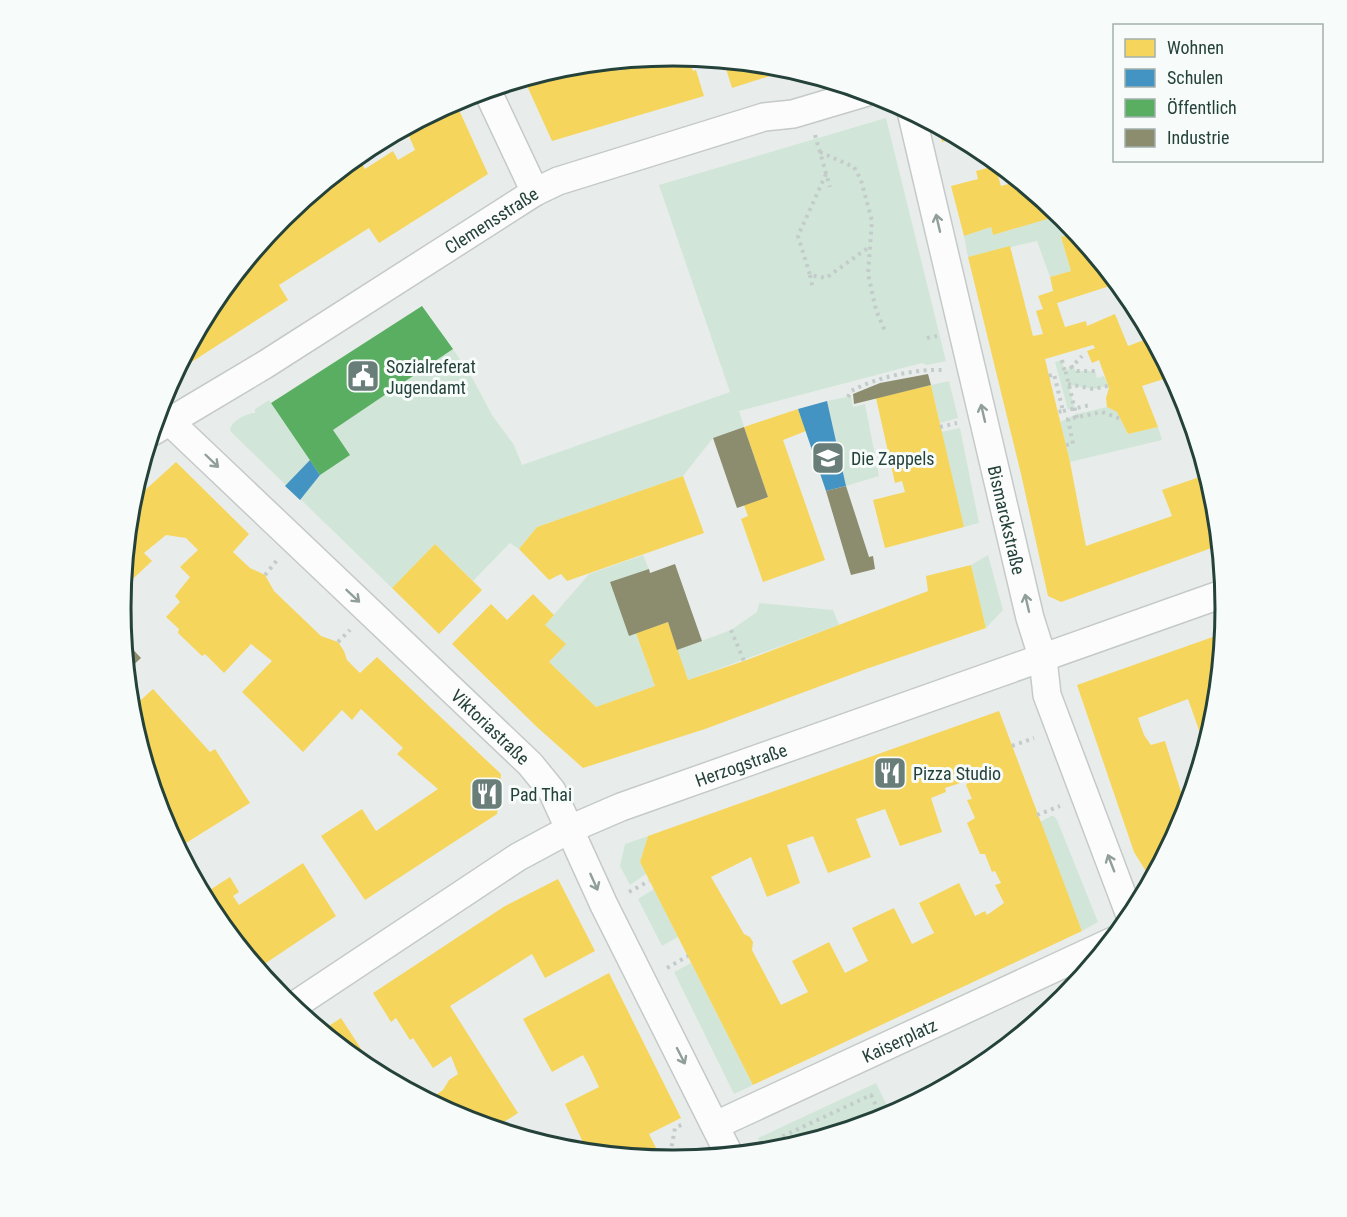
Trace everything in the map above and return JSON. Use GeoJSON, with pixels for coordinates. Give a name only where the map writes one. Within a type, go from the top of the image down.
{"type":"FeatureCollection","features":[{"type":"Feature","properties":{"kind":"street","name":"Clemensstraße"},"geometry":{"type":"LineString","coordinates":[[166,417],[266,364],[535,192],[558,181],[764,117],[793,114],[852,96]]}},
{"type":"Feature","properties":{"kind":"street"},"geometry":{"type":"LineString","coordinates":[[491,98],[535,192]]}},
{"type":"Feature","properties":{"kind":"street","name":"Bismarckstraße"},"geometry":{"type":"LineString","coordinates":[[914,122],[1030,618],[1043,659],[1047,695],[1127,907]]}},
{"type":"Feature","properties":{"kind":"street","name":"Viktoriastraße"},"geometry":{"type":"LineString","coordinates":[[164,424],[530,764],[552,790],[604,905],[716,1125]]}},
{"type":"Feature","properties":{"kind":"street","name":"Herzogstraße"},"geometry":{"type":"LineString","coordinates":[[300,1001],[518,857],[570,829],[621,807],[1216,596]]}},
{"type":"Feature","properties":{"kind":"street","name":"Kaiserplatz"},"geometry":{"type":"LineString","coordinates":[[716,1125],[1095,949]]}},
{"type":"Feature","properties":{"kind":"street"},"geometry":{"type":"LineString","coordinates":[[716,1125],[726,1148]]}},
{"type":"Feature","properties":{"kind":"path"},"geometry":{"type":"LineString","coordinates":[[814,132],[830,187]]}},
{"type":"Feature","properties":{"kind":"path"},"geometry":{"type":"LineString","coordinates":[[820,152],[854,167],[861,180],[872,222],[868,274],[876,310],[885,331]]}},
{"type":"Feature","properties":{"kind":"path"},"geometry":{"type":"LineString","coordinates":[[813,289],[798,236],[826,174]]}},
{"type":"Feature","properties":{"kind":"path"},"geometry":{"type":"LineString","coordinates":[[810,275],[826,278],[869,248]]}},
{"type":"Feature","properties":{"kind":"path"},"geometry":{"type":"LineString","coordinates":[[1066,372],[1082,356]]}},
{"type":"Feature","properties":{"kind":"path"},"geometry":{"type":"LineString","coordinates":[[1062,360],[1077,418]]}},
{"type":"Feature","properties":{"kind":"path"},"geometry":{"type":"LineString","coordinates":[[1071,366],[1077,371],[1095,371]]}},
{"type":"Feature","properties":{"kind":"path"},"geometry":{"type":"LineString","coordinates":[[848,397],[851,391],[862,385],[902,374],[928,369],[951,371]]}},
{"type":"Feature","properties":{"kind":"path"},"geometry":{"type":"LineString","coordinates":[[1049,376],[1054,374],[1063,411]]}},
{"type":"Feature","properties":{"kind":"path"},"geometry":{"type":"LineString","coordinates":[[1068,384],[1094,389],[1108,386]]}},
{"type":"Feature","properties":{"kind":"path"},"geometry":{"type":"LineString","coordinates":[[1058,412],[1090,405]]}},
{"type":"Feature","properties":{"kind":"path"},"geometry":{"type":"LineString","coordinates":[[1066,446],[1073,444],[1068,419],[1102,412],[1120,419]]}},
{"type":"Feature","properties":{"kind":"path"},"geometry":{"type":"LineString","coordinates":[[731,630],[744,661]]}},
{"type":"Feature","properties":{"kind":"path"},"geometry":{"type":"LineString","coordinates":[[1012,746],[1034,738]]}},
{"type":"Feature","properties":{"kind":"path"},"geometry":{"type":"LineString","coordinates":[[1037,815],[1061,806]]}},
{"type":"Feature","properties":{"kind":"path"},"geometry":{"type":"LineString","coordinates":[[783,1140],[781,1137],[871,1095],[879,1111]]}},
{"type":"Feature","properties":{"kind":"path"},"geometry":{"type":"LineString","coordinates":[[671,1151],[675,1128],[688,1121]]}},
{"type":"Feature","properties":{"kind":"green space"},"geometry":{"type":"Polygon","coordinates":[[[886,118],[946,361],[927,365],[922,363],[739,411],[744,427],[713,438],[683,476],[537,527],[519,549],[510,543],[473,581],[435,544],[392,588],[231,432],[230,429],[237,420],[255,413],[255,409],[269,400],[320,475],[333,430],[453,349],[474,381],[492,415],[514,445],[522,465],[730,392],[659,185],[886,118]]]}},
{"type":"Feature","properties":{"kind":"green space"},"geometry":{"type":"Polygon","coordinates":[[[1049,218],[1067,236],[1061,237],[1071,271],[1050,277],[1037,241],[968,257],[964,236],[991,227],[993,235],[1049,218]]]}},
{"type":"Feature","properties":{"kind":"green space"},"geometry":{"type":"Polygon","coordinates":[[[1062,360],[1065,372],[1071,366],[1077,371],[1095,371],[1097,378],[1104,376],[1108,386],[1093,389],[1068,385],[1075,408],[1068,410],[1055,362],[1062,360]]]}},
{"type":"Feature","properties":{"kind":"green space"},"geometry":{"type":"Polygon","coordinates":[[[949,381],[958,418],[940,423],[931,385],[949,381]]]}},
{"type":"Feature","properties":{"kind":"green space"},"geometry":{"type":"Polygon","coordinates":[[[851,396],[853,407],[865,404],[879,476],[846,486],[827,401],[851,396]]]}},
{"type":"Feature","properties":{"kind":"green space"},"geometry":{"type":"Polygon","coordinates":[[[1107,407],[1117,412],[1128,434],[1158,427],[1162,440],[1070,462],[1060,422],[1076,414],[1107,407]]]}},
{"type":"Feature","properties":{"kind":"green space"},"geometry":{"type":"Polygon","coordinates":[[[960,428],[979,523],[964,527],[941,432],[960,428]]]}},
{"type":"Feature","properties":{"kind":"green space"},"geometry":{"type":"Polygon","coordinates":[[[643,555],[649,569],[636,633],[655,686],[596,707],[549,662],[565,644],[545,625],[589,574],[643,555]]]}},
{"type":"Feature","properties":{"kind":"green space"},"geometry":{"type":"Polygon","coordinates":[[[988,555],[1003,610],[986,628],[971,565],[988,555]]]}},
{"type":"Feature","properties":{"kind":"green space"},"geometry":{"type":"Polygon","coordinates":[[[759,603],[833,610],[839,625],[688,680],[677,650],[731,630],[757,612],[759,603]]]}},
{"type":"Feature","properties":{"kind":"green space"},"geometry":{"type":"Polygon","coordinates":[[[1051,816],[1057,820],[1098,922],[1082,931],[1040,822],[1051,816]]]}},
{"type":"Feature","properties":{"kind":"green space"},"geometry":{"type":"Polygon","coordinates":[[[648,836],[640,862],[646,874],[630,885],[620,866],[625,844],[648,836]]]}},
{"type":"Feature","properties":{"kind":"green space"},"geometry":{"type":"Polygon","coordinates":[[[654,889],[678,937],[662,946],[638,899],[654,889]]]}},
{"type":"Feature","properties":{"kind":"green space"},"geometry":{"type":"Polygon","coordinates":[[[691,963],[753,1085],[734,1094],[674,972],[691,963]]]}},
{"type":"Feature","properties":{"kind":"green space"},"geometry":{"type":"Polygon","coordinates":[[[876,1083],[888,1107],[814,1133],[761,1144],[758,1138],[876,1083]]]}},
{"type":"Feature","properties":{"kind":"building: Wohnen"},"geometry":{"type":"Polygon","coordinates":[[[691,66],[693,71],[696,70],[704,96],[552,141],[527,86],[568,76],[638,67],[691,66]]]}},
{"type":"Feature","properties":{"kind":"building: Wohnen"},"geometry":{"type":"Polygon","coordinates":[[[726,69],[773,75],[732,88],[726,69]]]}},
{"type":"Feature","properties":{"kind":"building: Wohnen"},"geometry":{"type":"Polygon","coordinates":[[[459,110],[488,174],[379,243],[369,228],[279,285],[288,300],[190,363],[222,307],[243,278],[290,225],[362,164],[365,169],[393,151],[398,160],[415,150],[409,136],[402,139],[434,122],[459,110]]]}},
{"type":"Feature","properties":{"kind":"building: Wohnen"},"geometry":{"type":"Polygon","coordinates":[[[989,167],[997,173],[1001,186],[1010,183],[1050,218],[993,235],[991,227],[964,236],[951,186],[978,179],[976,171],[989,167]]]}},
{"type":"Feature","properties":{"kind":"building: Wohnen"},"geometry":{"type":"Polygon","coordinates":[[[1067,236],[1110,286],[1057,303],[1065,327],[1086,321],[1087,326],[1115,314],[1128,346],[1144,340],[1165,379],[1142,386],[1158,427],[1128,434],[1117,412],[1107,407],[1106,398],[1109,388],[1099,360],[1092,363],[1087,351],[1095,348],[1093,345],[1045,359],[1070,462],[1086,546],[1172,516],[1162,490],[1200,477],[1212,548],[1061,602],[1048,596],[968,257],[1010,246],[1033,336],[1043,334],[1036,311],[1043,309],[1038,296],[1053,291],[1050,277],[1071,271],[1061,237],[1067,236]]]}},
{"type":"Feature","properties":{"kind":"building: Wohnen"},"geometry":{"type":"Polygon","coordinates":[[[931,385],[964,527],[885,548],[873,500],[905,492],[902,481],[895,483],[876,398],[931,385]]]}},
{"type":"Feature","properties":{"kind":"building: Wohnen"},"geometry":{"type":"Polygon","coordinates":[[[798,409],[806,431],[783,440],[825,560],[763,582],[741,519],[748,516],[744,505],[768,497],[744,427],[798,409]]]}},
{"type":"Feature","properties":{"kind":"building: Wohnen"},"geometry":{"type":"Polygon","coordinates":[[[176,462],[249,534],[233,552],[250,568],[265,575],[274,591],[321,636],[338,642],[347,660],[360,673],[377,657],[501,774],[497,814],[365,900],[321,836],[362,809],[376,831],[438,789],[397,754],[403,748],[361,709],[352,720],[342,710],[303,752],[242,692],[272,661],[251,644],[224,673],[205,654],[202,656],[178,633],[179,629],[166,617],[180,602],[175,596],[190,577],[180,567],[198,550],[186,538],[166,535],[144,553],[152,561],[132,580],[144,491],[176,462]]]}},
{"type":"Feature","properties":{"kind":"building: Wohnen"},"geometry":{"type":"Polygon","coordinates":[[[683,476],[704,533],[567,581],[561,574],[549,580],[519,549],[537,527],[683,476]]]}},
{"type":"Feature","properties":{"kind":"building: Wohnen"},"geometry":{"type":"Polygon","coordinates":[[[435,544],[482,590],[439,634],[392,588],[435,544]]]}},
{"type":"Feature","properties":{"kind":"building: Wohnen"},"geometry":{"type":"Polygon","coordinates":[[[971,565],[986,628],[866,669],[705,729],[583,768],[538,728],[452,644],[491,604],[507,620],[533,594],[554,615],[545,625],[566,644],[549,662],[596,707],[655,686],[636,633],[668,622],[688,680],[928,591],[926,576],[971,565]]]}},
{"type":"Feature","properties":{"kind":"building: Wohnen"},"geometry":{"type":"Polygon","coordinates":[[[1215,636],[1211,679],[1201,736],[1188,699],[1138,718],[1144,735],[1151,745],[1165,741],[1182,796],[1147,873],[1134,852],[1077,685],[1215,636]]]}},
{"type":"Feature","properties":{"kind":"building: Wohnen"},"geometry":{"type":"Polygon","coordinates":[[[153,689],[210,752],[215,749],[250,803],[185,844],[172,816],[149,749],[139,702],[153,689]]]}},
{"type":"Feature","properties":{"kind":"building: Wohnen"},"geometry":{"type":"Polygon","coordinates":[[[999,711],[1082,931],[753,1085],[640,862],[648,836],[999,711]],[[965,778],[960,783],[945,788],[946,792],[931,798],[942,832],[900,846],[885,809],[856,819],[871,857],[828,873],[813,836],[787,845],[800,883],[767,897],[751,857],[711,877],[744,934],[753,942],[752,950],[781,1005],[808,992],[792,961],[829,942],[845,973],[868,961],[852,928],[894,908],[912,944],[934,933],[919,903],[959,883],[975,916],[985,911],[987,915],[1004,903],[995,885],[1001,883],[995,871],[992,872],[985,854],[980,854],[967,823],[975,818],[967,800],[972,799],[966,785],[970,780],[965,778]]]}},
{"type":"Feature","properties":{"kind":"building: Wohnen"},"geometry":{"type":"Polygon","coordinates":[[[303,863],[336,916],[264,964],[243,939],[210,890],[230,877],[239,892],[233,896],[239,905],[303,863]]]}},
{"type":"Feature","properties":{"kind":"building: Wohnen"},"geometry":{"type":"Polygon","coordinates":[[[558,879],[595,951],[545,978],[532,954],[450,1006],[518,1113],[502,1123],[435,1095],[458,1074],[451,1056],[433,1068],[413,1038],[410,1040],[396,1018],[391,1022],[373,993],[505,906],[558,879]]]}},
{"type":"Feature","properties":{"kind":"building: Wohnen"},"geometry":{"type":"Polygon","coordinates":[[[609,973],[681,1118],[649,1134],[657,1151],[583,1143],[565,1104],[599,1087],[589,1066],[583,1055],[552,1072],[523,1019],[609,973]]]}},
{"type":"Feature","properties":{"kind":"building: Wohnen"},"geometry":{"type":"Polygon","coordinates":[[[341,1018],[365,1055],[343,1039],[328,1026],[341,1018]]]}},
{"type":"Feature","properties":{"kind":"building: Schulen","name":"Die Zappels"},"geometry":{"type":"Polygon","coordinates":[[[827,401],[846,486],[826,491],[798,409],[827,401]]]}},
{"type":"Feature","properties":{"kind":"building: Schulen"},"geometry":{"type":"Polygon","coordinates":[[[310,460],[320,475],[300,500],[285,486],[310,460]]]}},
{"type":"Feature","properties":{"kind":"building: Öffentlich","name":"Sozialreferat Jugendamt"},"geometry":{"type":"Polygon","coordinates":[[[422,306],[453,349],[333,430],[350,455],[320,475],[271,403],[422,306]]]}},
{"type":"Feature","properties":{"kind":"building: Industrie"},"geometry":{"type":"Polygon","coordinates":[[[928,374],[931,385],[854,404],[853,394],[880,383],[928,374]]]}},
{"type":"Feature","properties":{"kind":"building: Industrie"},"geometry":{"type":"Polygon","coordinates":[[[744,427],[768,497],[737,508],[713,438],[744,427]]]}},
{"type":"Feature","properties":{"kind":"building: Industrie"},"geometry":{"type":"Polygon","coordinates":[[[846,486],[869,557],[873,556],[875,569],[851,575],[826,491],[846,486]]]}},
{"type":"Feature","properties":{"kind":"building: Industrie"},"geometry":{"type":"Polygon","coordinates":[[[675,564],[702,641],[677,650],[668,622],[629,636],[610,582],[649,569],[650,573],[675,564]]]}},
{"type":"Feature","properties":{"kind":"building: Industrie"},"geometry":{"type":"Polygon","coordinates":[[[133,649],[141,658],[134,664],[133,649]]]}},
{"type":"Feature","properties":{"kind":"place","name":"Sozialreferat Jugendamt"},"geometry":{"type":"Point","coordinates":[363,376]}},
{"type":"Feature","properties":{"kind":"place","name":"Die Zappels"},"geometry":{"type":"Point","coordinates":[828,458]}},
{"type":"Feature","properties":{"kind":"place","name":"Pizza Studio"},"geometry":{"type":"Point","coordinates":[890,773]}},
{"type":"Feature","properties":{"kind":"place","name":"Pad Thai"},"geometry":{"type":"Point","coordinates":[487,794]}}]}
